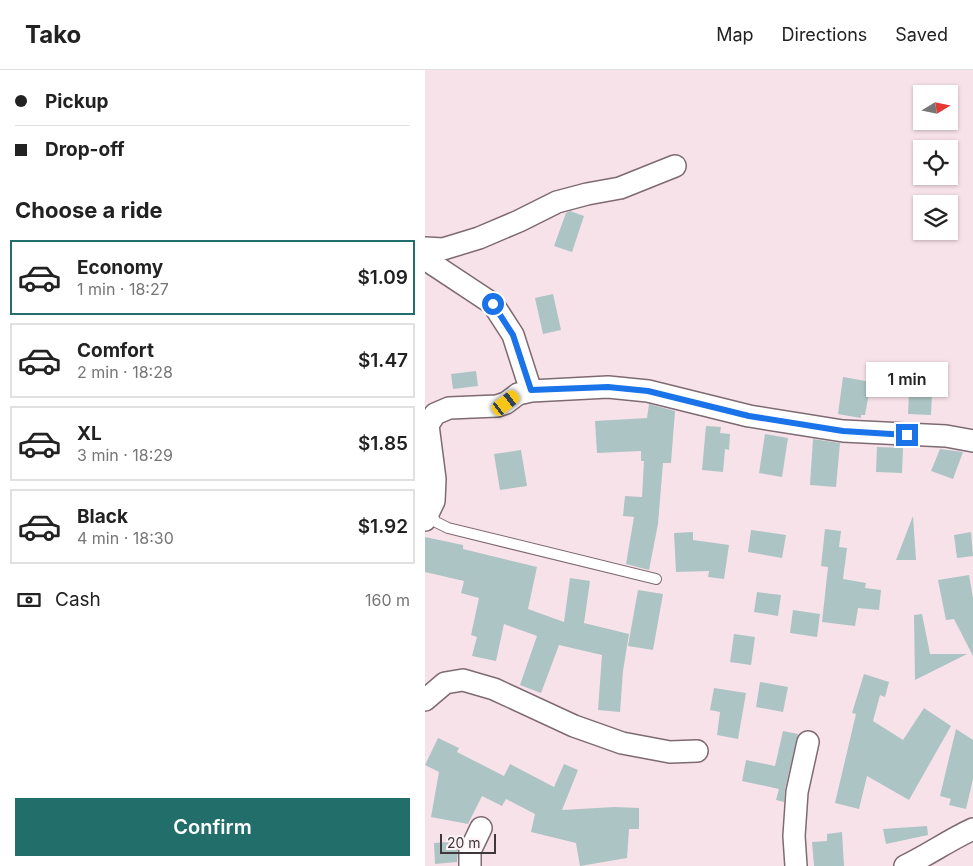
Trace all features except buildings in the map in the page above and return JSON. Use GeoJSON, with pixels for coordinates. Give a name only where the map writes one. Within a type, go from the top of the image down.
{"type":"FeatureCollection","features":[{"type":"Feature","properties":{"kind":"street"},"geometry":{"type":"LineString","coordinates":[[425,248],[443,249],[479,238],[557,202],[620,188],[675,166]]}},
{"type":"Feature","properties":{"kind":"street"},"geometry":{"type":"LineString","coordinates":[[425,259],[493,304],[513,335],[531,390]]}},
{"type":"Feature","properties":{"kind":"street"},"geometry":{"type":"LineString","coordinates":[[427,517],[434,501],[435,479],[428,425],[435,414],[449,408],[497,406],[506,403],[518,394],[531,390],[608,387],[648,391],[749,416],[833,430],[945,436],[973,441]]}},
{"type":"Feature","properties":{"kind":"street"},"geometry":{"type":"LineString","coordinates":[[425,700],[445,683],[463,680],[494,689],[575,726],[622,743],[669,752],[697,751]]}},
{"type":"Feature","properties":{"kind":"street"},"geometry":{"type":"LineString","coordinates":[[796,866],[797,792],[807,742]]}},
{"type":"Feature","properties":{"kind":"street"},"geometry":{"type":"LineString","coordinates":[[470,866],[470,851],[481,828]]}},
{"type":"Feature","properties":{"kind":"street"},"geometry":{"type":"LineString","coordinates":[[905,866],[927,856],[954,838],[973,829]]}},
{"type":"Feature","properties":{"kind":"lane"},"geometry":{"type":"LineString","coordinates":[[427,517],[449,528],[657,579]]}},
{"type":"Feature","properties":{"kind":"route"},"geometry":{"type":"LineString","coordinates":[[493,304],[513,335],[531,390],[608,387],[648,391],[749,416],[843,431],[907,435]]}}]}
